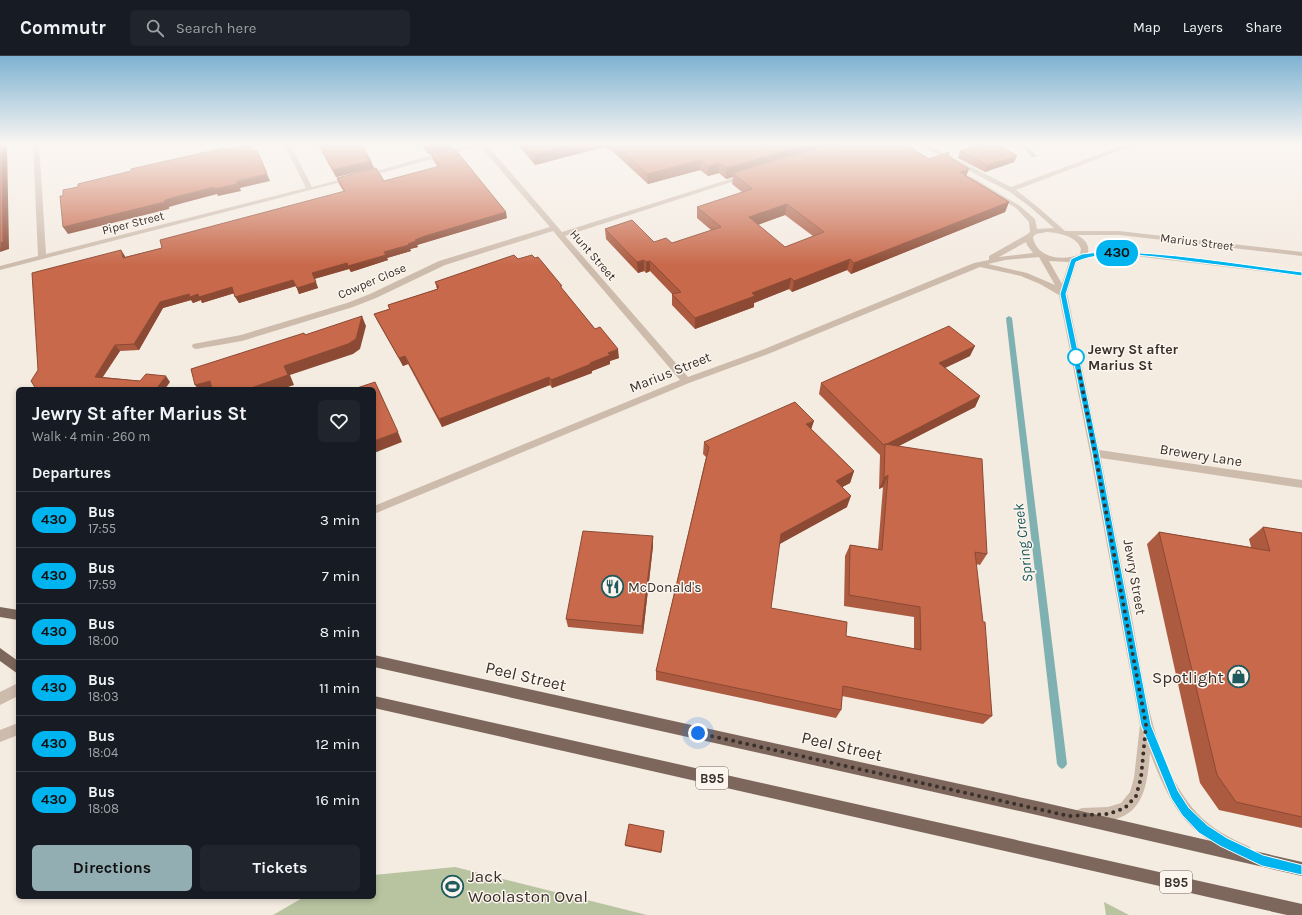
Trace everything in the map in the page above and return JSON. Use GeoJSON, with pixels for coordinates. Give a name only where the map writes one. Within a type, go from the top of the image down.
{"type":"FeatureCollection","features":[{"type":"Feature","properties":{"kind":"main road"},"geometry":{"type":"LineString","coordinates":[[0,612],[16,616]]}},
{"type":"Feature","properties":{"kind":"main road"},"geometry":{"type":"LineString","coordinates":[[0,654],[16,666]]}},
{"type":"Feature","properties":{"kind":"main road","name":"Peel Street"},"geometry":{"type":"LineString","coordinates":[[376,661],[1302,869]]}},
{"type":"Feature","properties":{"kind":"main road","name":"B95"},"geometry":{"type":"LineString","coordinates":[[376,702],[1302,911]]}},
{"type":"Feature","properties":{"kind":"street"},"geometry":{"type":"LineString","coordinates":[[38,184],[42,257]]}},
{"type":"Feature","properties":{"kind":"street"},"geometry":{"type":"LineString","coordinates":[[307,184],[310,189]]}},
{"type":"Feature","properties":{"kind":"street","name":"Piper Street"},"geometry":{"type":"LineString","coordinates":[[0,268],[330,184]]}},
{"type":"Feature","properties":{"kind":"street","name":"Hunt Street"},"geometry":{"type":"LineString","coordinates":[[516,184],[686,381]]}},
{"type":"Feature","properties":{"kind":"street"},"geometry":{"type":"LineString","coordinates":[[560,235],[721,184]]}},
{"type":"Feature","properties":{"kind":"street","name":"Jewry Street"},"geometry":{"type":"LineString","coordinates":[[980,184],[1018,207],[1032,221],[1031,246],[1042,255],[1063,294],[1095,453],[1146,725],[1141,778],[1136,796],[1125,808],[1108,814],[1069,816]]}},
{"type":"Feature","properties":{"kind":"street"},"geometry":{"type":"LineString","coordinates":[[999,184],[1039,210],[1065,233],[1076,238],[1085,247],[1086,251],[1084,255],[1073,261]]}},
{"type":"Feature","properties":{"kind":"street"},"geometry":{"type":"LineString","coordinates":[[1010,190],[1026,184]]}},
{"type":"Feature","properties":{"kind":"street","name":"Cowper Close"},"geometry":{"type":"LineString","coordinates":[[196,346],[242,338],[350,305],[373,296],[442,263],[554,228]]}},
{"type":"Feature","properties":{"kind":"street","name":"Marius Street"},"geometry":{"type":"LineString","coordinates":[[376,509],[686,381],[778,346],[978,265],[1032,235],[1047,230],[1065,233],[1119,233],[1302,254]]}},
{"type":"Feature","properties":{"kind":"street","name":"Marius Street"},"geometry":{"type":"LineString","coordinates":[[1084,255],[1118,253],[1141,254],[1302,274]]}},
{"type":"Feature","properties":{"kind":"street","name":"Marius Street"},"geometry":{"type":"LineString","coordinates":[[978,265],[1005,258],[1042,255],[1058,260],[1073,261]]}},
{"type":"Feature","properties":{"kind":"street","name":"Jewry Street"},"geometry":{"type":"LineString","coordinates":[[1063,294],[1073,261]]}},
{"type":"Feature","properties":{"kind":"street"},"geometry":{"type":"LineString","coordinates":[[978,265],[1017,271],[1048,284],[1063,294]]}},
{"type":"Feature","properties":{"kind":"street","name":"Brewery Lane"},"geometry":{"type":"LineString","coordinates":[[1095,453],[1302,484]]}},
{"type":"Feature","properties":{"kind":"street"},"geometry":{"type":"LineString","coordinates":[[0,699],[16,689]]}},
{"type":"Feature","properties":{"kind":"street"},"geometry":{"type":"LineString","coordinates":[[1146,725],[1175,795],[1185,812],[1203,829],[1218,839],[1262,860]]}},
{"type":"Feature","properties":{"kind":"street"},"geometry":{"type":"LineString","coordinates":[[0,736],[16,730]]}},
{"type":"Feature","properties":{"kind":"green space","name":"Jack Woolaston Oval"},"geometry":{"type":"Polygon","coordinates":[[[455,867],[647,915],[273,915],[301,899],[376,899],[376,875],[455,867]]]}},
{"type":"Feature","properties":{"kind":"green space"},"geometry":{"type":"Polygon","coordinates":[[[1104,902],[1129,915],[1106,915],[1104,902]]]}},
{"type":"Feature","properties":{"kind":"building"},"geometry":{"type":"Polygon","coordinates":[[[0,184],[2,184],[3,242],[0,243],[0,184]]]}},
{"type":"Feature","properties":{"kind":"building"},"geometry":{"type":"Polygon","coordinates":[[[78,184],[237,184],[215,189],[214,187],[165,200],[165,202],[63,227],[60,196],[63,196],[63,190],[78,187],[78,184]]]}},
{"type":"Feature","properties":{"kind":"building"},"geometry":{"type":"Polygon","coordinates":[[[341,184],[483,184],[506,212],[425,236],[415,240],[416,241],[408,244],[409,245],[384,252],[386,255],[348,266],[347,263],[312,273],[316,282],[297,288],[293,280],[235,297],[232,287],[199,297],[198,294],[190,297],[189,294],[160,302],[134,344],[115,345],[95,377],[140,381],[146,374],[166,376],[158,387],[35,387],[31,381],[38,370],[32,273],[121,250],[123,258],[162,248],[160,240],[345,191],[341,184]]]}},
{"type":"Feature","properties":{"kind":"building"},"geometry":{"type":"Polygon","coordinates":[[[746,184],[980,184],[1009,202],[854,263],[850,259],[794,281],[791,278],[752,293],[755,296],[695,318],[672,294],[681,292],[650,261],[646,262],[644,260],[637,262],[605,229],[632,220],[654,242],[666,238],[672,243],[721,227],[697,207],[752,189],[746,184]],[[787,204],[749,217],[785,247],[824,232],[787,204]]]}},
{"type":"Feature","properties":{"kind":"building"},"geometry":{"type":"Polygon","coordinates":[[[514,255],[518,259],[532,255],[535,258],[538,257],[595,329],[600,327],[618,349],[608,353],[610,355],[590,363],[591,364],[551,380],[549,377],[439,419],[405,356],[399,358],[374,314],[390,309],[388,305],[438,289],[437,287],[439,287],[435,282],[514,255]]]}},
{"type":"Feature","properties":{"kind":"building"},"geometry":{"type":"Polygon","coordinates":[[[362,316],[356,339],[348,344],[284,366],[288,375],[254,387],[212,387],[210,381],[195,385],[191,369],[304,333],[305,335],[362,316]]]}},
{"type":"Feature","properties":{"kind":"building"},"geometry":{"type":"Polygon","coordinates":[[[949,326],[975,346],[939,363],[980,396],[887,444],[884,445],[821,383],[949,326]]]}},
{"type":"Feature","properties":{"kind":"building"},"geometry":{"type":"Polygon","coordinates":[[[375,382],[398,432],[376,440],[376,387],[360,387],[375,382]]]}},
{"type":"Feature","properties":{"kind":"building"},"geometry":{"type":"Polygon","coordinates":[[[795,402],[814,421],[806,424],[854,471],[836,481],[851,496],[781,534],[771,608],[847,622],[846,636],[921,650],[920,607],[849,595],[850,545],[882,550],[888,475],[884,478],[885,444],[982,459],[987,554],[975,552],[983,622],[985,622],[992,716],[843,686],[841,710],[656,671],[709,447],[704,442],[795,402]]]}},
{"type":"Feature","properties":{"kind":"building","name":"Spotlight"},"geometry":{"type":"Polygon","coordinates":[[[1263,527],[1302,533],[1302,817],[1236,802],[1217,775],[1159,532],[1270,551],[1263,527]]]}},
{"type":"Feature","properties":{"kind":"building","name":"McDonald's"},"geometry":{"type":"Polygon","coordinates":[[[583,531],[653,536],[642,626],[566,619],[583,531]]]}},
{"type":"Feature","properties":{"kind":"building"},"geometry":{"type":"Polygon","coordinates":[[[629,824],[664,831],[661,852],[625,845],[629,824]]]}},
{"type":"Feature","properties":{"kind":"waterway","name":"Spring Creek"},"geometry":{"type":"LineString","coordinates":[[1009,318],[1062,764]]}},
{"type":"Feature","properties":{"kind":"bus line","name":"430"},"geometry":{"type":"LineString","coordinates":[[1302,274],[1153,255],[1118,253],[1084,255],[1080,259],[1073,261],[1063,294],[1095,453],[1146,725],[1175,795],[1185,812],[1203,829],[1224,842],[1262,860],[1302,869]]}},
{"type":"Feature","properties":{"kind":"place","name":"Jewry St after Marius St"},"geometry":{"type":"Point","coordinates":[1076,357]}},
{"type":"Feature","properties":{"kind":"place","name":"McDonald's"},"geometry":{"type":"Point","coordinates":[612,587]}},
{"type":"Feature","properties":{"kind":"place","name":"Spotlight"},"geometry":{"type":"Point","coordinates":[1239,677]}},
{"type":"Feature","properties":{"kind":"place","name":"Jack Woolaston Oval"},"geometry":{"type":"Point","coordinates":[452,886]}},
{"type":"Feature","properties":{"kind":"route"},"geometry":{"type":"LineString","coordinates":[[698,733],[1069,816],[1108,814],[1125,808],[1136,796],[1141,778],[1146,725],[1075,351],[1076,357]]}}]}
